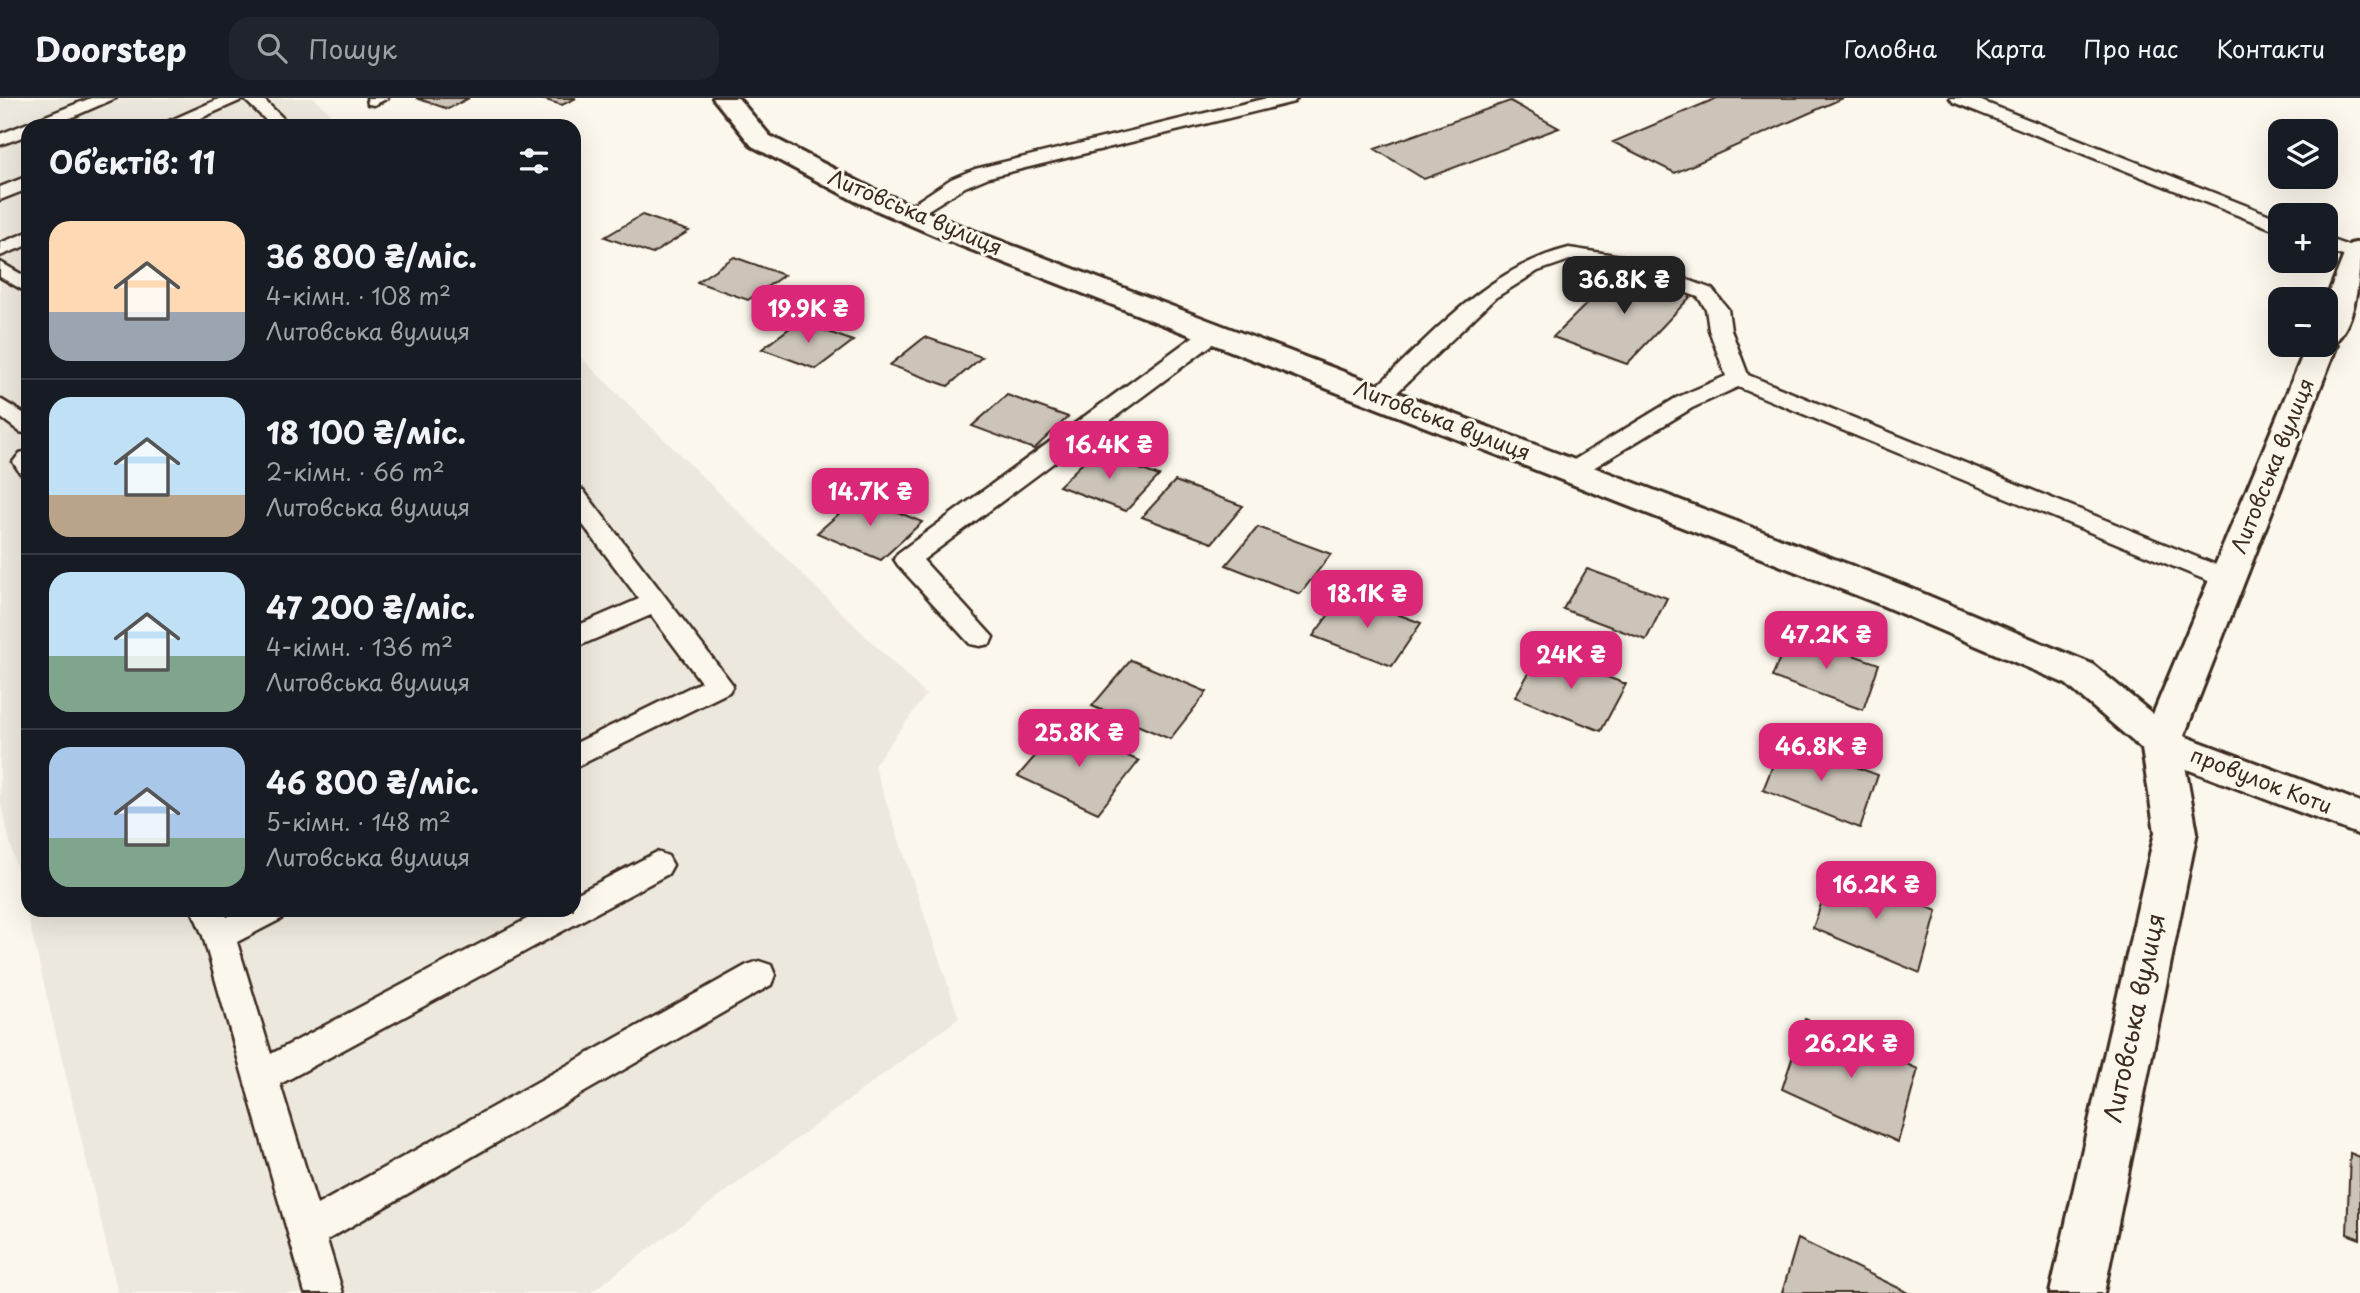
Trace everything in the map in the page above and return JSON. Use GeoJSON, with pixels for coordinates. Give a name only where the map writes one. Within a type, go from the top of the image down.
{"type":"FeatureCollection","features":[{"type":"Feature","properties":{"kind":"street","name":"Литовська вулиця"},"geometry":{"type":"LineString","coordinates":[[725,98],[761,141],[864,195],[1892,595],[2079,674],[2161,743]]}},
{"type":"Feature","properties":{"kind":"street"},"geometry":{"type":"LineString","coordinates":[[2338,305],[2359,253]]}},
{"type":"Feature","properties":{"kind":"street","name":"Литовська вулиця"},"geometry":{"type":"LineString","coordinates":[[2077,1293],[2176,832],[2161,743],[2317,357]]}},
{"type":"Feature","properties":{"kind":"street","name":"провулок Коти"},"geometry":{"type":"LineString","coordinates":[[2161,743],[2360,819]]}},
{"type":"Feature","properties":{"kind":"lane"},"geometry":{"type":"LineString","coordinates":[[54,119],[107,98]]}},
{"type":"Feature","properties":{"kind":"lane"},"geometry":{"type":"LineString","coordinates":[[184,119],[236,98]]}},
{"type":"Feature","properties":{"kind":"lane"},"geometry":{"type":"LineString","coordinates":[[252,98],[274,119]]}},
{"type":"Feature","properties":{"kind":"lane"},"geometry":{"type":"LineString","coordinates":[[908,214],[958,183],[982,173],[1288,98]]}},
{"type":"Feature","properties":{"kind":"lane"},"geometry":{"type":"LineString","coordinates":[[1959,98],[2268,221]]}},
{"type":"Feature","properties":{"kind":"lane"},"geometry":{"type":"LineString","coordinates":[[0,140],[21,132]]}},
{"type":"Feature","properties":{"kind":"lane"},"geometry":{"type":"LineString","coordinates":[[0,194],[21,185]]}},
{"type":"Feature","properties":{"kind":"lane"},"geometry":{"type":"LineString","coordinates":[[0,250],[21,240]]}},
{"type":"Feature","properties":{"kind":"lane"},"geometry":{"type":"LineString","coordinates":[[2338,247],[2359,253]]}},
{"type":"Feature","properties":{"kind":"lane"},"geometry":{"type":"LineString","coordinates":[[1379,397],[1488,294],[1531,267],[1569,254],[1621,261],[1705,293],[1717,309],[1720,330],[1738,379]]}},
{"type":"Feature","properties":{"kind":"lane"},"geometry":{"type":"LineString","coordinates":[[0,268],[21,282]]}},
{"type":"Feature","properties":{"kind":"lane"},"geometry":{"type":"LineString","coordinates":[[980,637],[907,559],[1213,333]]}},
{"type":"Feature","properties":{"kind":"lane"},"geometry":{"type":"LineString","coordinates":[[1572,471],[1684,403],[1738,379],[2227,579]]}},
{"type":"Feature","properties":{"kind":"lane"},"geometry":{"type":"LineString","coordinates":[[0,406],[21,421]]}},
{"type":"Feature","properties":{"kind":"lane"},"geometry":{"type":"LineString","coordinates":[[581,754],[719,685],[656,601],[584,526]]}},
{"type":"Feature","properties":{"kind":"lane"},"geometry":{"type":"LineString","coordinates":[[581,635],[656,601]]}},
{"type":"Feature","properties":{"kind":"lane"},"geometry":{"type":"LineString","coordinates":[[581,906],[657,865]]}},
{"type":"Feature","properties":{"kind":"lane"},"geometry":{"type":"LineString","coordinates":[[240,917],[214,923],[324,1293]]}},
{"type":"Feature","properties":{"kind":"lane"},"geometry":{"type":"LineString","coordinates":[[261,1077],[561,917]]}},
{"type":"Feature","properties":{"kind":"lane"},"geometry":{"type":"LineString","coordinates":[[306,1231],[759,975]]}},
{"type":"Feature","properties":{"kind":"shaded area"},"geometry":{"type":"Polygon","coordinates":[[[0,98],[314,98],[336,119],[21,119],[21,888],[0,800],[0,98]]]}},
{"type":"Feature","properties":{"kind":"shaded area"},"geometry":{"type":"Polygon","coordinates":[[[581,358],[926,695],[874,765],[959,1018],[590,1293],[118,1293],[28,917],[581,917],[581,358]]]}},
{"type":"Feature","properties":{"kind":"building"},"geometry":{"type":"Polygon","coordinates":[[[416,98],[469,98],[448,109],[416,98]]]}},
{"type":"Feature","properties":{"kind":"building"},"geometry":{"type":"Polygon","coordinates":[[[539,98],[576,98],[562,105],[539,98]]]}},
{"type":"Feature","properties":{"kind":"building"},"geometry":{"type":"Polygon","coordinates":[[[1717,98],[1843,98],[1675,173],[1613,142],[1717,98]]]}},
{"type":"Feature","properties":{"kind":"building"},"geometry":{"type":"Polygon","coordinates":[[[1510,101],[1559,128],[1424,179],[1375,149],[1510,101]]]}},
{"type":"Feature","properties":{"kind":"building"},"geometry":{"type":"Polygon","coordinates":[[[642,215],[689,231],[652,254],[605,237],[642,215]]]}},
{"type":"Feature","properties":{"kind":"building"},"geometry":{"type":"Polygon","coordinates":[[[734,257],[784,275],[748,300],[697,282],[734,257]]]}},
{"type":"Feature","properties":{"kind":"building"},"geometry":{"type":"Polygon","coordinates":[[[1623,268],[1694,293],[1627,364],[1553,337],[1623,268]]]}},
{"type":"Feature","properties":{"kind":"building"},"geometry":{"type":"Polygon","coordinates":[[[799,321],[853,341],[816,369],[762,349],[799,321]]]}},
{"type":"Feature","properties":{"kind":"building"},"geometry":{"type":"Polygon","coordinates":[[[925,337],[982,357],[948,386],[890,365],[925,337]]]}},
{"type":"Feature","properties":{"kind":"building"},"geometry":{"type":"Polygon","coordinates":[[[1007,395],[1068,417],[1034,449],[972,426],[1007,395]]]}},
{"type":"Feature","properties":{"kind":"building"},"geometry":{"type":"Polygon","coordinates":[[[1094,452],[1159,476],[1126,511],[1059,486],[1094,452]]]}},
{"type":"Feature","properties":{"kind":"building"},"geometry":{"type":"Polygon","coordinates":[[[1175,481],[1243,506],[1212,543],[1142,517],[1175,481]]]}},
{"type":"Feature","properties":{"kind":"building"},"geometry":{"type":"Polygon","coordinates":[[[859,496],[922,522],[881,560],[817,533],[859,496]]]}},
{"type":"Feature","properties":{"kind":"building"},"geometry":{"type":"Polygon","coordinates":[[[1258,527],[1331,554],[1300,594],[1226,565],[1258,527]]]}},
{"type":"Feature","properties":{"kind":"building"},"geometry":{"type":"Polygon","coordinates":[[[1587,569],[1667,598],[1646,640],[1563,609],[1587,569]]]}},
{"type":"Feature","properties":{"kind":"building"},"geometry":{"type":"Polygon","coordinates":[[[1344,594],[1421,623],[1392,666],[1313,636],[1344,594]]]}},
{"type":"Feature","properties":{"kind":"building"},"geometry":{"type":"Polygon","coordinates":[[[1790,633],[1879,664],[1863,710],[1772,677],[1790,633]]]}},
{"type":"Feature","properties":{"kind":"building"},"geometry":{"type":"Polygon","coordinates":[[[1541,652],[1626,684],[1601,731],[1515,697],[1541,652]]]}},
{"type":"Feature","properties":{"kind":"building"},"geometry":{"type":"Polygon","coordinates":[[[1131,660],[1207,692],[1170,739],[1092,706],[1131,660]]]}},
{"type":"Feature","properties":{"kind":"building"},"geometry":{"type":"Polygon","coordinates":[[[1061,726],[1139,761],[1098,813],[1018,776],[1061,726]]]}},
{"type":"Feature","properties":{"kind":"building"},"geometry":{"type":"Polygon","coordinates":[[[1783,740],[1878,775],[1860,828],[1763,790],[1783,740]]]}},
{"type":"Feature","properties":{"kind":"building"},"geometry":{"type":"Polygon","coordinates":[[[1833,869],[1937,911],[1920,973],[1813,928],[1833,869]]]}},
{"type":"Feature","properties":{"kind":"building"},"geometry":{"type":"Polygon","coordinates":[[[1805,1019],[1918,1069],[1898,1142],[1782,1089],[1805,1019]]]}},
{"type":"Feature","properties":{"kind":"building"},"geometry":{"type":"Polygon","coordinates":[[[2350,1153],[2360,1157],[2360,1239],[2347,1234],[2350,1153]]]}},
{"type":"Feature","properties":{"kind":"building"},"geometry":{"type":"Polygon","coordinates":[[[1798,1239],[1909,1293],[1782,1293],[1798,1239]]]}}]}
